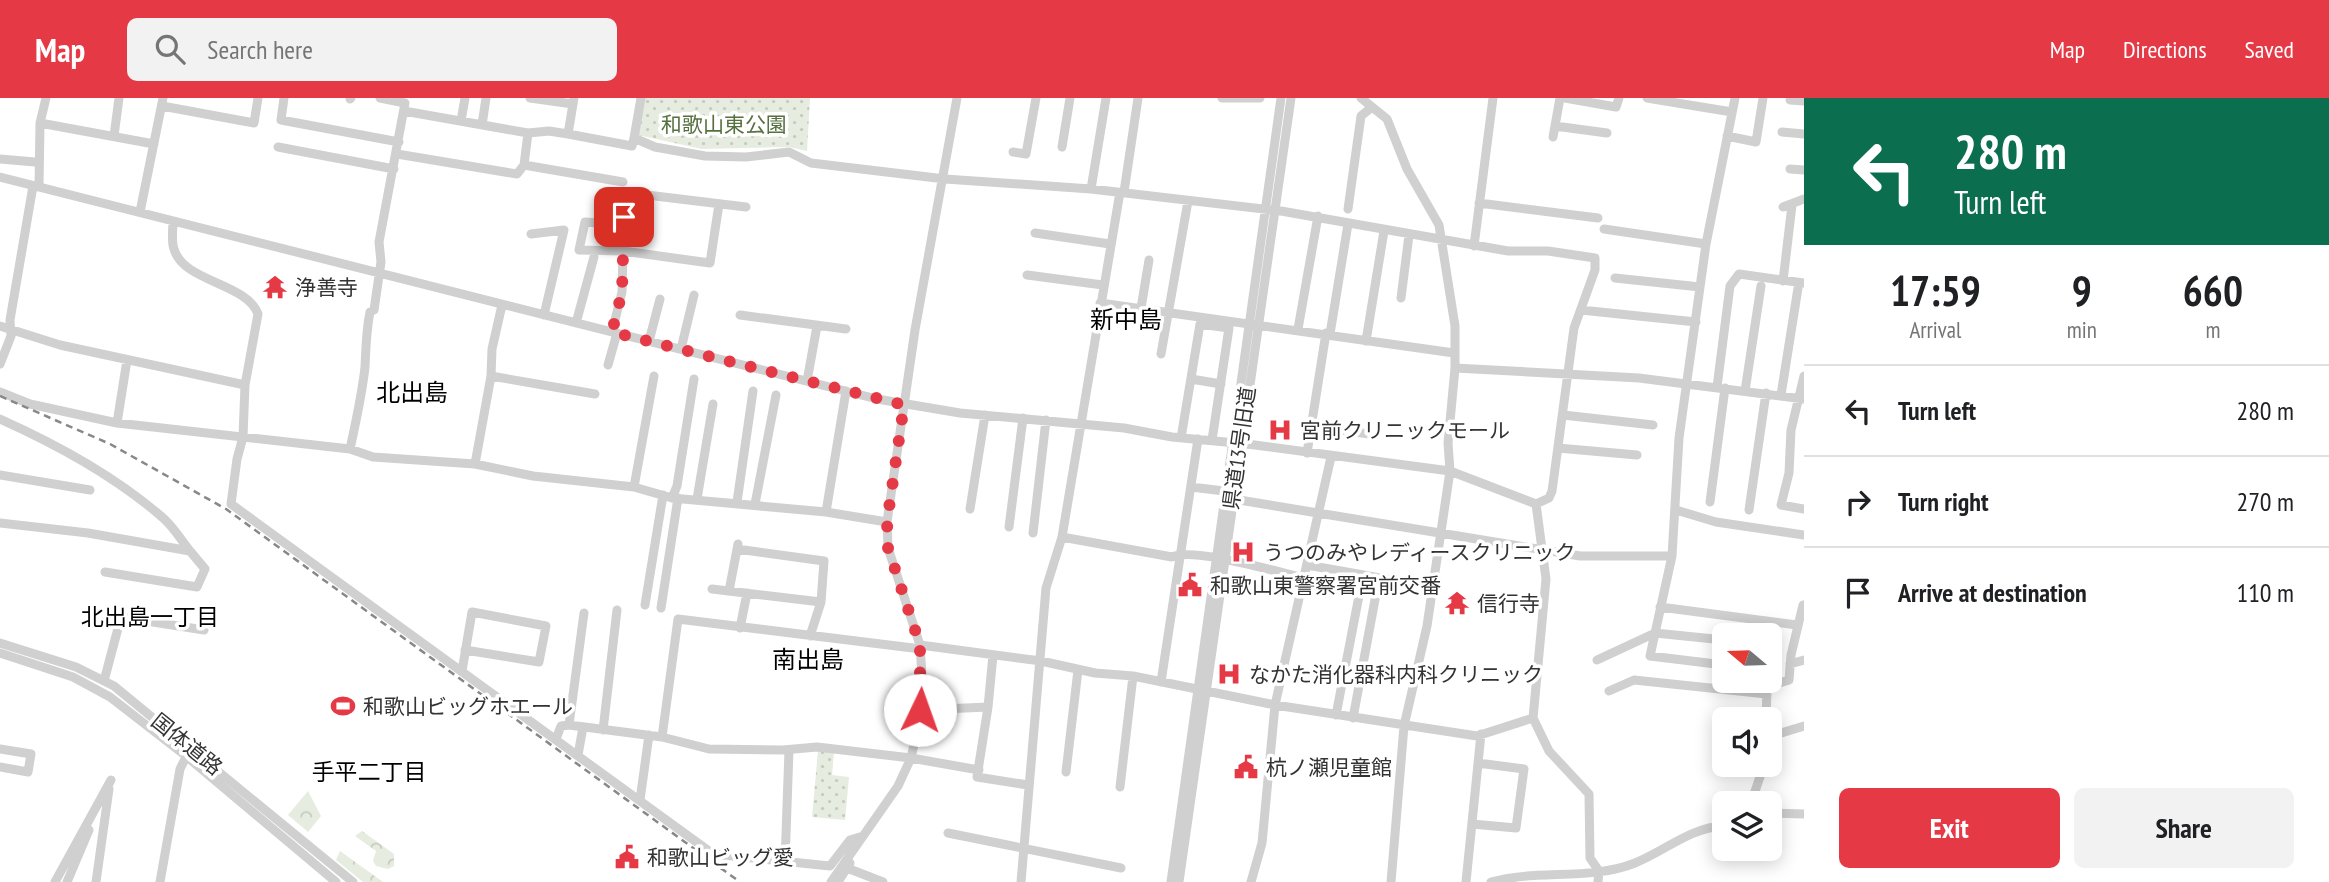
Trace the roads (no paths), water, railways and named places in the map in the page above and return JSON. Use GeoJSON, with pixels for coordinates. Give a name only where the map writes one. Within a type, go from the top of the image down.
{"type":"FeatureCollection","features":[{"type":"Feature","properties":{"kind":"street"},"geometry":{"type":"LineString","coordinates":[[0,364],[11,330],[10,320],[36,187],[40,123],[46,98]]}},
{"type":"Feature","properties":{"kind":"street"},"geometry":{"type":"LineString","coordinates":[[114,136],[119,98]]}},
{"type":"Feature","properties":{"kind":"street"},"geometry":{"type":"LineString","coordinates":[[140,212],[163,102],[254,123],[258,98]]}},
{"type":"Feature","properties":{"kind":"street"},"geometry":{"type":"LineString","coordinates":[[285,98],[281,120],[399,142]]}},
{"type":"Feature","properties":{"kind":"street"},"geometry":{"type":"LineString","coordinates":[[350,449],[360,406],[365,363],[364,344],[379,272],[379,242],[405,103],[380,98]]}},
{"type":"Feature","properties":{"kind":"street"},"geometry":{"type":"LineString","coordinates":[[461,121],[465,98]]}},
{"type":"Feature","properties":{"kind":"street"},"geometry":{"type":"LineString","coordinates":[[482,125],[486,98]]}},
{"type":"Feature","properties":{"kind":"street"},"geometry":{"type":"LineString","coordinates":[[530,98],[573,101],[568,134]]}},
{"type":"Feature","properties":{"kind":"street"},"geometry":{"type":"LineString","coordinates":[[404,111],[528,134],[549,131],[632,146],[641,98]]}},
{"type":"Feature","properties":{"kind":"street"},"geometry":{"type":"LineString","coordinates":[[831,882],[898,786],[911,758],[920,710],[921,647],[888,548],[887,522],[915,330],[945,179],[957,98]]}},
{"type":"Feature","properties":{"kind":"street"},"geometry":{"type":"LineString","coordinates":[[1013,152],[1026,154],[1036,98]]}},
{"type":"Feature","properties":{"kind":"street"},"geometry":{"type":"LineString","coordinates":[[1062,147],[1070,98]]}},
{"type":"Feature","properties":{"kind":"street"},"geometry":{"type":"LineString","coordinates":[[1091,189],[1106,98]]}},
{"type":"Feature","properties":{"kind":"street"},"geometry":{"type":"LineString","coordinates":[[1021,882],[1046,588],[1062,537],[1110,244],[1138,98]]}},
{"type":"Feature","properties":{"kind":"street"},"geometry":{"type":"LineString","coordinates":[[1222,98],[1259,98]]}},
{"type":"Feature","properties":{"kind":"street","name":"県道13号旧道"},"geometry":{"type":"LineString","coordinates":[[1269,210],[1280,98]]}},
{"type":"Feature","properties":{"kind":"street","name":"県道13号旧道"},"geometry":{"type":"LineString","coordinates":[[1179,882],[1226,496],[1269,210],[1291,98]]}},
{"type":"Feature","properties":{"kind":"street"},"geometry":{"type":"LineString","coordinates":[[1361,98],[1387,119],[1407,169],[1434,214],[1442,240],[1455,326],[1455,368],[1448,443],[1450,471],[1427,626],[1404,726],[1391,882]]}},
{"type":"Feature","properties":{"kind":"street"},"geometry":{"type":"LineString","coordinates":[[1474,246],[1493,98]]}},
{"type":"Feature","properties":{"kind":"street"},"geometry":{"type":"LineString","coordinates":[[1553,137],[1563,98],[1616,107],[1619,98]]}},
{"type":"Feature","properties":{"kind":"street"},"geometry":{"type":"LineString","coordinates":[[1647,98],[1732,112]]}},
{"type":"Feature","properties":{"kind":"street"},"geometry":{"type":"LineString","coordinates":[[1712,664],[1650,656],[1672,556],[1676,510],[1673,494],[1679,438],[1706,244],[1735,98]]}},
{"type":"Feature","properties":{"kind":"street"},"geometry":{"type":"LineString","coordinates":[[1727,136],[1756,142],[1763,98]]}},
{"type":"Feature","properties":{"kind":"street"},"geometry":{"type":"LineString","coordinates":[[1790,100],[1804,101]]}},
{"type":"Feature","properties":{"kind":"street"},"geometry":{"type":"LineString","coordinates":[[1348,209],[1361,116],[1372,107]]}},
{"type":"Feature","properties":{"kind":"street"},"geometry":{"type":"LineString","coordinates":[[40,123],[154,144]]}},
{"type":"Feature","properties":{"kind":"street"},"geometry":{"type":"LineString","coordinates":[[1555,126],[1607,133]]}},
{"type":"Feature","properties":{"kind":"street"},"geometry":{"type":"LineString","coordinates":[[1782,132],[1804,134]]}},
{"type":"Feature","properties":{"kind":"street"},"geometry":{"type":"LineString","coordinates":[[397,153],[517,174],[524,166],[528,134]]}},
{"type":"Feature","properties":{"kind":"street"},"geometry":{"type":"LineString","coordinates":[[0,177],[904,405],[1235,442],[1450,471],[1536,504],[1549,498],[1563,415],[1566,376],[1581,310],[1595,270],[1595,258],[1474,246],[1384,231],[1318,216],[1122,192],[945,179],[811,163],[789,152],[746,157],[705,156],[655,147],[634,138]]}},
{"type":"Feature","properties":{"kind":"street"},"geometry":{"type":"LineString","coordinates":[[278,147],[394,169]]}},
{"type":"Feature","properties":{"kind":"street"},"geometry":{"type":"LineString","coordinates":[[0,159],[35,162]]}},
{"type":"Feature","properties":{"kind":"street"},"geometry":{"type":"LineString","coordinates":[[524,166],[622,182]]}},
{"type":"Feature","properties":{"kind":"street"},"geometry":{"type":"LineString","coordinates":[[1790,169],[1804,170]]}},
{"type":"Feature","properties":{"kind":"street"},"geometry":{"type":"LineString","coordinates":[[608,365],[622,292],[624,217],[647,195],[746,207]]}},
{"type":"Feature","properties":{"kind":"street"},"geometry":{"type":"LineString","coordinates":[[1783,281],[1787,206],[1804,199]]}},
{"type":"Feature","properties":{"kind":"street"},"geometry":{"type":"LineString","coordinates":[[1161,354],[1188,201]]}},
{"type":"Feature","properties":{"kind":"street"},"geometry":{"type":"LineString","coordinates":[[1479,203],[1598,218]]}},
{"type":"Feature","properties":{"kind":"street"},"geometry":{"type":"LineString","coordinates":[[624,225],[585,222],[579,250],[623,251],[710,262],[719,204]]}},
{"type":"Feature","properties":{"kind":"street"},"geometry":{"type":"LineString","coordinates":[[1298,329],[1318,216]]}},
{"type":"Feature","properties":{"kind":"street"},"geometry":{"type":"LineString","coordinates":[[173,222],[173,248],[181,264],[237,294],[256,309],[258,314],[244,385],[243,437],[231,504],[713,854],[830,866],[850,840],[863,836]]}},
{"type":"Feature","properties":{"kind":"street"},"geometry":{"type":"LineString","coordinates":[[1307,453],[1348,224]]}},
{"type":"Feature","properties":{"kind":"street"},"geometry":{"type":"LineString","coordinates":[[1604,229],[1706,244]]}},
{"type":"Feature","properties":{"kind":"street"},"geometry":{"type":"LineString","coordinates":[[531,234],[564,230],[544,315]]}},
{"type":"Feature","properties":{"kind":"street"},"geometry":{"type":"LineString","coordinates":[[1366,341],[1384,231]]}},
{"type":"Feature","properties":{"kind":"street"},"geometry":{"type":"LineString","coordinates":[[1035,233],[1110,244]]}},
{"type":"Feature","properties":{"kind":"street"},"geometry":{"type":"LineString","coordinates":[[1401,298],[1409,235]]}},
{"type":"Feature","properties":{"kind":"street"},"geometry":{"type":"LineString","coordinates":[[576,323],[594,257]]}},
{"type":"Feature","properties":{"kind":"street"},"geometry":{"type":"LineString","coordinates":[[1141,308],[1149,260]]}},
{"type":"Feature","properties":{"kind":"street"},"geometry":{"type":"LineString","coordinates":[[1710,502],[1730,286],[1740,274],[1801,286],[1781,396]]}},
{"type":"Feature","properties":{"kind":"street"},"geometry":{"type":"LineString","coordinates":[[1027,275],[1103,285]]}},
{"type":"Feature","properties":{"kind":"street"},"geometry":{"type":"LineString","coordinates":[[1615,278],[1700,288]]}},
{"type":"Feature","properties":{"kind":"street"},"geometry":{"type":"LineString","coordinates":[[1745,391],[1761,286]]}},
{"type":"Feature","properties":{"kind":"street"},"geometry":{"type":"LineString","coordinates":[[681,349],[694,295]]}},
{"type":"Feature","properties":{"kind":"street"},"geometry":{"type":"LineString","coordinates":[[649,341],[660,299]]}},
{"type":"Feature","properties":{"kind":"street"},"geometry":{"type":"LineString","coordinates":[[1100,303],[1328,333],[1454,353]]}},
{"type":"Feature","properties":{"kind":"street"},"geometry":{"type":"LineString","coordinates":[[475,464],[491,376],[492,349],[502,305]]}},
{"type":"Feature","properties":{"kind":"street"},"geometry":{"type":"LineString","coordinates":[[1581,310],[1696,322]]}},
{"type":"Feature","properties":{"kind":"street"},"geometry":{"type":"LineString","coordinates":[[740,316],[846,330]]}},
{"type":"Feature","properties":{"kind":"street"},"geometry":{"type":"LineString","coordinates":[[1181,438],[1200,324],[1229,328],[1212,440]]}},
{"type":"Feature","properties":{"kind":"street"},"geometry":{"type":"LineString","coordinates":[[0,326],[127,360],[244,385]]}},
{"type":"Feature","properties":{"kind":"street"},"geometry":{"type":"LineString","coordinates":[[807,381],[817,326]]}},
{"type":"Feature","properties":{"kind":"street"},"geometry":{"type":"LineString","coordinates":[[117,423],[127,360]]}},
{"type":"Feature","properties":{"kind":"street"},"geometry":{"type":"LineString","coordinates":[[1455,368],[1639,378],[1802,399]]}},
{"type":"Feature","properties":{"kind":"street"},"geometry":{"type":"LineString","coordinates":[[491,376],[595,394]]}},
{"type":"Feature","properties":{"kind":"street"},"geometry":{"type":"LineString","coordinates":[[634,487],[654,376]]}},
{"type":"Feature","properties":{"kind":"street"},"geometry":{"type":"LineString","coordinates":[[1804,376],[1802,399],[1791,430],[1789,473],[1781,505],[1804,509]]}},
{"type":"Feature","properties":{"kind":"street"},"geometry":{"type":"LineString","coordinates":[[645,605],[671,497],[677,486],[694,379]]}},
{"type":"Feature","properties":{"kind":"street"},"geometry":{"type":"LineString","coordinates":[[1191,379],[1221,384]]}},
{"type":"Feature","properties":{"kind":"street"},"geometry":{"type":"LineString","coordinates":[[737,502],[753,391]]}},
{"type":"Feature","properties":{"kind":"street"},"geometry":{"type":"LineString","coordinates":[[826,512],[846,391]]}},
{"type":"Feature","properties":{"kind":"street"},"geometry":{"type":"LineString","coordinates":[[0,392],[30,404],[117,423],[350,449],[373,457],[475,464],[533,476],[634,487],[671,497],[826,512],[887,522]]}},
{"type":"Feature","properties":{"kind":"street"},"geometry":{"type":"LineString","coordinates":[[1749,510],[1766,394]]}},
{"type":"Feature","properties":{"kind":"street"},"geometry":{"type":"LineString","coordinates":[[755,504],[776,396]]}},
{"type":"Feature","properties":{"kind":"street"},"geometry":{"type":"LineString","coordinates":[[697,499],[713,404]]}},
{"type":"Feature","properties":{"kind":"street"},"geometry":{"type":"LineString","coordinates":[[970,509],[985,415]]}},
{"type":"Feature","properties":{"kind":"street"},"geometry":{"type":"LineString","coordinates":[[1563,415],[1653,425]]}},
{"type":"Feature","properties":{"kind":"street"},"geometry":{"type":"LineString","coordinates":[[1009,527],[1023,418]]}},
{"type":"Feature","properties":{"kind":"street"},"geometry":{"type":"LineString","coordinates":[[0,419],[84,464],[132,494],[165,519],[205,569],[197,587],[105,572]]}},
{"type":"Feature","properties":{"kind":"street"},"geometry":{"type":"LineString","coordinates":[[1033,533],[1046,420]]}},
{"type":"Feature","properties":{"kind":"street"},"geometry":{"type":"LineString","coordinates":[[1312,426],[1369,434]]}},
{"type":"Feature","properties":{"kind":"street"},"geometry":{"type":"LineString","coordinates":[[1161,682],[1198,439]]}},
{"type":"Feature","properties":{"kind":"street"},"geometry":{"type":"LineString","coordinates":[[1558,448],[1637,455]]}},
{"type":"Feature","properties":{"kind":"street"},"geometry":{"type":"LineString","coordinates":[[1251,882],[1262,843],[1275,705],[1331,457]]}},
{"type":"Feature","properties":{"kind":"street"},"geometry":{"type":"LineString","coordinates":[[0,475],[90,490]]}},
{"type":"Feature","properties":{"kind":"street"},"geometry":{"type":"LineString","coordinates":[[1191,487],[1317,515],[1580,556],[1672,556]]}},
{"type":"Feature","properties":{"kind":"street"},"geometry":{"type":"LineString","coordinates":[[661,608],[671,497]]}},
{"type":"Feature","properties":{"kind":"street"},"geometry":{"type":"LineString","coordinates":[[1536,504],[1546,579],[1533,718],[1549,751],[1589,794],[1590,858],[1599,871],[1598,882]]}},
{"type":"Feature","properties":{"kind":"street"},"geometry":{"type":"LineString","coordinates":[[1676,510],[1716,522],[1804,535]]}},
{"type":"Feature","properties":{"kind":"street"},"geometry":{"type":"LineString","coordinates":[[0,523],[88,533],[190,551]]}},
{"type":"Feature","properties":{"kind":"street"},"geometry":{"type":"LineString","coordinates":[[1062,537],[1172,557],[1181,553],[1219,559],[1304,578]]}},
{"type":"Feature","properties":{"kind":"street"},"geometry":{"type":"LineString","coordinates":[[729,591],[737,547],[824,561],[821,602],[810,636]]}},
{"type":"Feature","properties":{"kind":"street"},"geometry":{"type":"LineString","coordinates":[[1307,565],[1431,587]]}},
{"type":"Feature","properties":{"kind":"street"},"geometry":{"type":"LineString","coordinates":[[1336,715],[1363,575]]}},
{"type":"Feature","properties":{"kind":"street"},"geometry":{"type":"LineString","coordinates":[[1353,718],[1379,578]]}},
{"type":"Feature","properties":{"kind":"street"},"geometry":{"type":"LineString","coordinates":[[712,589],[821,602]]}},
{"type":"Feature","properties":{"kind":"street"},"geometry":{"type":"LineString","coordinates":[[740,628],[747,593]]}},
{"type":"Feature","properties":{"kind":"street"},"geometry":{"type":"LineString","coordinates":[[1782,682],[1789,680],[1797,625],[1803,605]]}},
{"type":"Feature","properties":{"kind":"street"},"geometry":{"type":"LineString","coordinates":[[1660,607],[1797,625]]}},
{"type":"Feature","properties":{"kind":"street"},"geometry":{"type":"LineString","coordinates":[[603,730],[617,610]]}},
{"type":"Feature","properties":{"kind":"street"},"geometry":{"type":"LineString","coordinates":[[462,671],[465,650],[472,612],[546,626],[539,662],[465,650]]}},
{"type":"Feature","properties":{"kind":"street"},"geometry":{"type":"LineString","coordinates":[[569,725],[584,613]]}},
{"type":"Feature","properties":{"kind":"street"},"geometry":{"type":"LineString","coordinates":[[104,681],[121,617],[204,630]]}},
{"type":"Feature","properties":{"kind":"street"},"geometry":{"type":"LineString","coordinates":[[662,737],[678,619],[1041,661],[1078,670],[1133,676],[1201,692],[1404,726],[1481,734],[1533,718]]}},
{"type":"Feature","properties":{"kind":"street"},"geometry":{"type":"LineString","coordinates":[[1597,660],[1655,633],[1712,639]]}},
{"type":"Feature","properties":{"kind":"street"},"geometry":{"type":"LineString","coordinates":[[1352,634],[1368,637]]}},
{"type":"Feature","properties":{"kind":"street","name":"国体道路"},"geometry":{"type":"LineString","coordinates":[[0,643],[38,653],[104,681],[353,882]]}},
{"type":"Feature","properties":{"kind":"street","name":"国体道路"},"geometry":{"type":"LineString","coordinates":[[0,653],[61,672],[110,697],[189,751],[336,882]]}},
{"type":"Feature","properties":{"kind":"street"},"geometry":{"type":"LineString","coordinates":[[993,655],[978,777],[1028,785]]}},
{"type":"Feature","properties":{"kind":"street"},"geometry":{"type":"LineString","coordinates":[[1790,663],[1804,660]]}},
{"type":"Feature","properties":{"kind":"street"},"geometry":{"type":"LineString","coordinates":[[1066,772],[1078,670]]}},
{"type":"Feature","properties":{"kind":"street"},"geometry":{"type":"LineString","coordinates":[[1120,787],[1133,676]]}},
{"type":"Feature","properties":{"kind":"street"},"geometry":{"type":"LineString","coordinates":[[1609,691],[1634,680],[1712,684]]}},
{"type":"Feature","properties":{"kind":"street","name":"県道13号旧道"},"geometry":{"type":"LineString","coordinates":[[1171,882],[1201,692]]}},
{"type":"Feature","properties":{"kind":"street"},"geometry":{"type":"LineString","coordinates":[[920,710],[988,708]]}},
{"type":"Feature","properties":{"kind":"street"},"geometry":{"type":"LineString","coordinates":[[556,739],[561,726],[569,725],[662,737],[709,749],[789,750],[817,747],[911,758],[978,770]]}},
{"type":"Feature","properties":{"kind":"street"},"geometry":{"type":"LineString","coordinates":[[1782,733],[1804,726]]}},
{"type":"Feature","properties":{"kind":"street"},"geometry":{"type":"LineString","coordinates":[[578,755],[583,727]]}},
{"type":"Feature","properties":{"kind":"street"},"geometry":{"type":"LineString","coordinates":[[1466,882],[1481,734]]}},
{"type":"Feature","properties":{"kind":"street"},"geometry":{"type":"LineString","coordinates":[[640,800],[649,735]]}},
{"type":"Feature","properties":{"kind":"street"},"geometry":{"type":"LineString","coordinates":[[0,749],[31,754],[28,772],[0,767]]}},
{"type":"Feature","properties":{"kind":"street"},"geometry":{"type":"LineString","coordinates":[[785,863],[789,750]]}},
{"type":"Feature","properties":{"kind":"street"},"geometry":{"type":"LineString","coordinates":[[160,882],[180,769],[189,751]]}},
{"type":"Feature","properties":{"kind":"street"},"geometry":{"type":"LineString","coordinates":[[1472,824],[1516,828],[1524,769],[1478,763]]}},
{"type":"Feature","properties":{"kind":"street"},"geometry":{"type":"LineString","coordinates":[[55,882],[111,780]]}},
{"type":"Feature","properties":{"kind":"street"},"geometry":{"type":"LineString","coordinates":[[67,882],[111,780]]}},
{"type":"Feature","properties":{"kind":"street"},"geometry":{"type":"LineString","coordinates":[[96,882],[111,780]]}},
{"type":"Feature","properties":{"kind":"street"},"geometry":{"type":"LineString","coordinates":[[1782,813],[1804,814]]}},
{"type":"Feature","properties":{"kind":"street"},"geometry":{"type":"LineString","coordinates":[[1491,882],[1511,877],[1599,871],[1634,864],[1702,829],[1712,828]]}},
{"type":"Feature","properties":{"kind":"street"},"geometry":{"type":"LineString","coordinates":[[948,834],[1026,847],[1121,868]]}},
{"type":"Feature","properties":{"kind":"street"},"geometry":{"type":"LineString","coordinates":[[838,882],[863,836]]}},
{"type":"Feature","properties":{"kind":"street"},"geometry":{"type":"LineString","coordinates":[[847,868],[883,882],[893,882]]}},
{"type":"Feature","properties":{"kind":"railway"},"geometry":{"type":"LineString","coordinates":[[0,396],[110,444],[226,509],[740,882]]}},
{"type":"Feature","properties":{"kind":"place","name":"浄善寺"},"geometry":{"type":"Point","coordinates":[275,287]}},
{"type":"Feature","properties":{"kind":"place","name":"宮前クリニックモール"},"geometry":{"type":"Point","coordinates":[1280,430]}},
{"type":"Feature","properties":{"kind":"place","name":"うつのみやレディースクリニック"},"geometry":{"type":"Point","coordinates":[1243,552]}},
{"type":"Feature","properties":{"kind":"place","name":"和歌山東警察署宮前交番"},"geometry":{"type":"Point","coordinates":[1190,585]}},
{"type":"Feature","properties":{"kind":"place","name":"信行寺"},"geometry":{"type":"Point","coordinates":[1457,603]}},
{"type":"Feature","properties":{"kind":"place","name":"なかた消化器科内科クリニック"},"geometry":{"type":"Point","coordinates":[1229,674]}},
{"type":"Feature","properties":{"kind":"place","name":"和歌山ビッグホエール"},"geometry":{"type":"Point","coordinates":[343,706]}},
{"type":"Feature","properties":{"kind":"place","name":"杭ノ瀬児童館"},"geometry":{"type":"Point","coordinates":[1246,767]}},
{"type":"Feature","properties":{"kind":"place","name":"和歌山ビッグ愛"},"geometry":{"type":"Point","coordinates":[627,857]}},
{"type":"Feature","properties":{"kind":"district","name":"新中島"},"geometry":{"type":"Point","coordinates":[1126,319]}},
{"type":"Feature","properties":{"kind":"district","name":"北出島"},"geometry":{"type":"Point","coordinates":[412,392]}},
{"type":"Feature","properties":{"kind":"district","name":"北出島一丁目"},"geometry":{"type":"Point","coordinates":[150,616]}},
{"type":"Feature","properties":{"kind":"district","name":"南出島"},"geometry":{"type":"Point","coordinates":[808,659]}},
{"type":"Feature","properties":{"kind":"district","name":"手平二丁目"},"geometry":{"type":"Point","coordinates":[369,771]}},
{"type":"Feature","properties":{"kind":"park label","name":"和歌山東公園"},"geometry":{"type":"Point","coordinates":[724,124]}}]}
